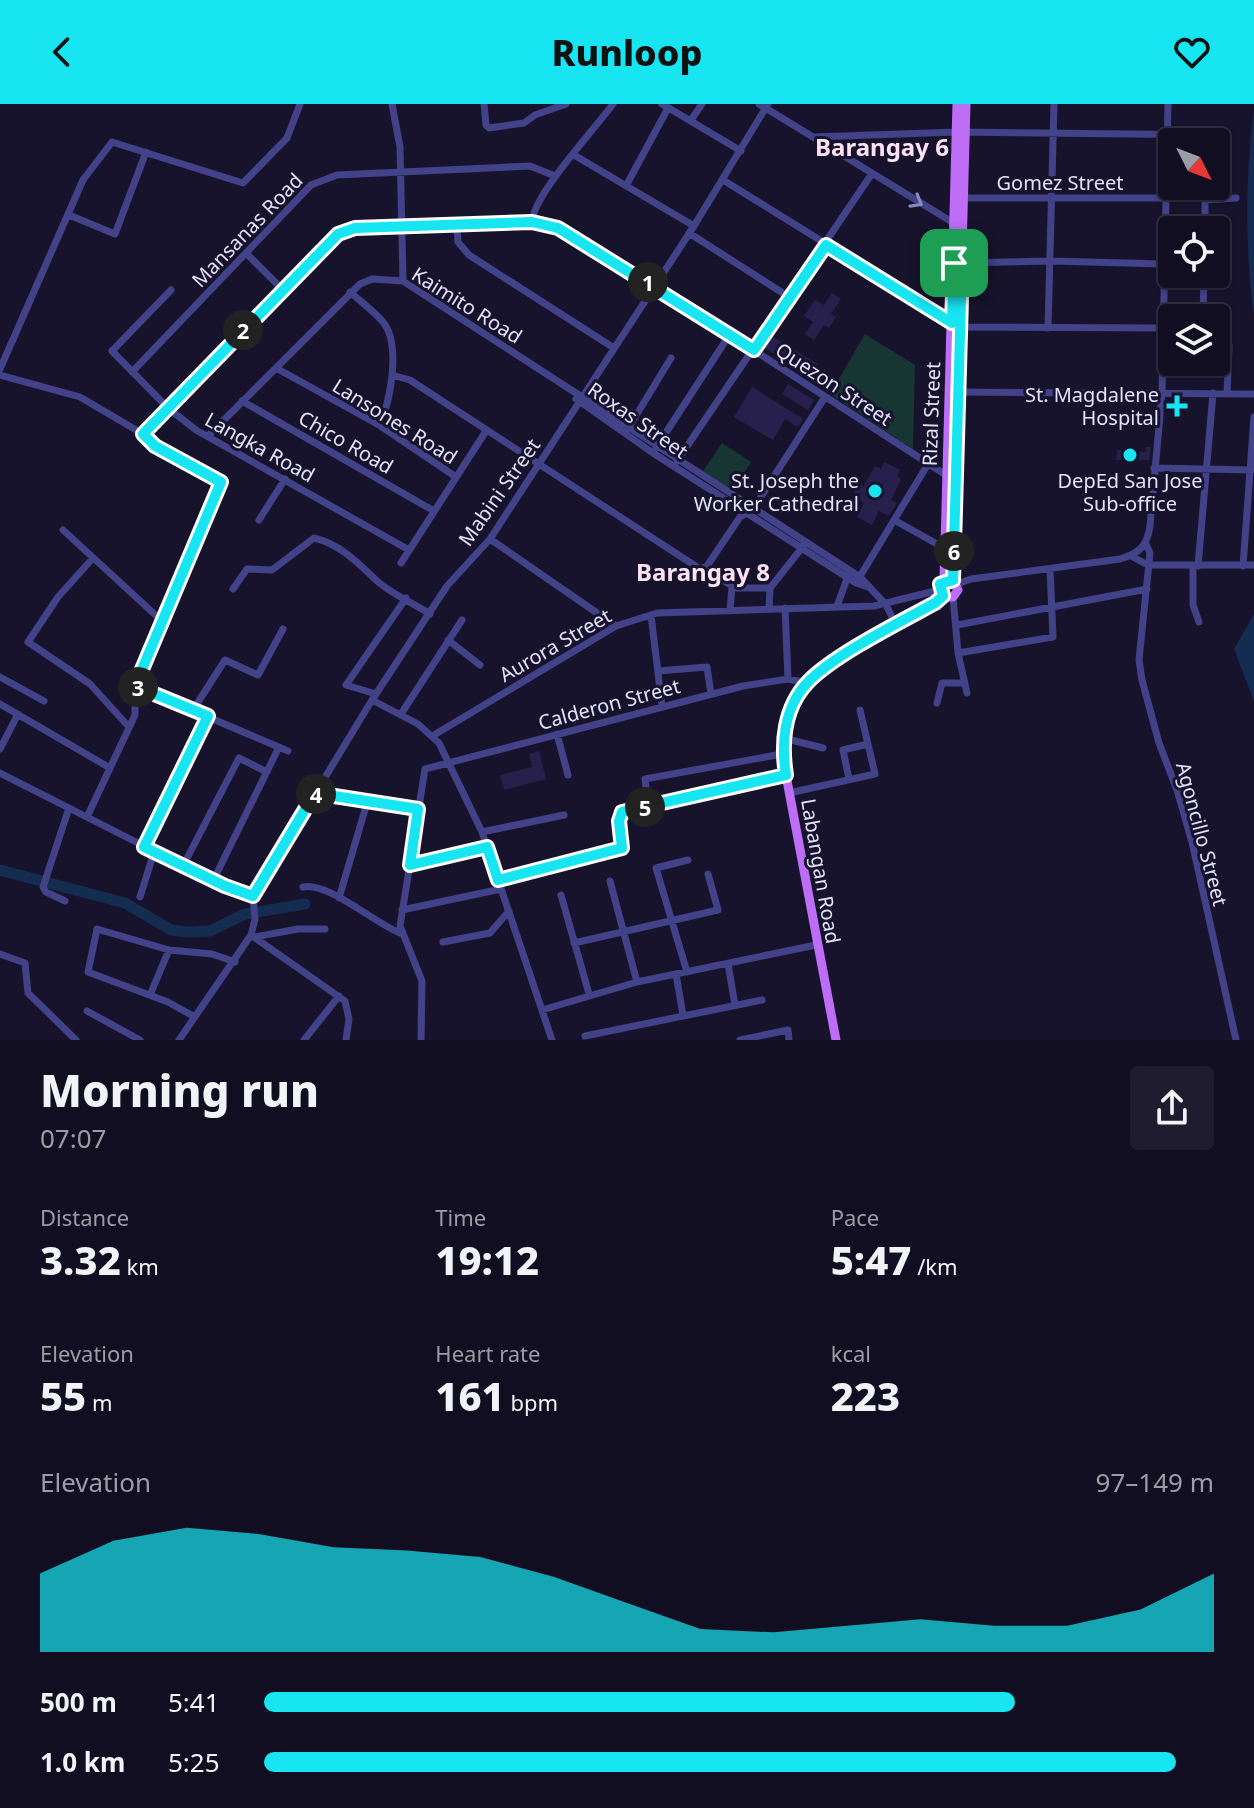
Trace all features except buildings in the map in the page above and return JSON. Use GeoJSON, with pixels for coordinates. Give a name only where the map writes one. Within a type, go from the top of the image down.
{"type":"FeatureCollection","features":[{"type":"Feature","properties":{"kind":"main road","name":"Rizal Street"},"geometry":{"type":"LineString","coordinates":[[957,104],[961,132]]}},
{"type":"Feature","properties":{"kind":"main road","name":"Rizal Street"},"geometry":{"type":"LineString","coordinates":[[948,588],[961,132],[966,104]]}},
{"type":"Feature","properties":{"kind":"main road","name":"Rizal Street"},"geometry":{"type":"LineString","coordinates":[[948,588],[946,549],[952,479]]}},
{"type":"Feature","properties":{"kind":"main road"},"geometry":{"type":"LineString","coordinates":[[807,683],[948,588]]}},
{"type":"Feature","properties":{"kind":"main road","name":"Labangan Road"},"geometry":{"type":"LineString","coordinates":[[807,683],[794,704],[783,738],[782,754],[836,1040]]}},
{"type":"Feature","properties":{"kind":"street"},"geometry":{"type":"LineString","coordinates":[[87,817],[135,715],[135,686],[221,482],[155,446],[143,434],[77,395],[0,372],[83,180],[112,142],[243,183],[287,138],[300,104]]}},
{"type":"Feature","properties":{"kind":"street"},"geometry":{"type":"LineString","coordinates":[[392,104],[401,172],[403,281]]}},
{"type":"Feature","properties":{"kind":"street"},"geometry":{"type":"LineString","coordinates":[[484,104],[489,128],[524,123],[535,115],[566,104]]}},
{"type":"Feature","properties":{"kind":"street"},"geometry":{"type":"LineString","coordinates":[[535,115],[536,104]]}},
{"type":"Feature","properties":{"kind":"street"},"geometry":{"type":"LineString","coordinates":[[143,434],[331,238],[344,231],[400,226],[532,222],[532,211],[555,176],[613,104]]}},
{"type":"Feature","properties":{"kind":"street"},"geometry":{"type":"LineString","coordinates":[[691,120],[702,104]]}},
{"type":"Feature","properties":{"kind":"street"},"geometry":{"type":"LineString","coordinates":[[1048,328],[1054,104]]}},
{"type":"Feature","properties":{"kind":"street","name":"Agoncillo Street"},"geometry":{"type":"LineString","coordinates":[[1167,128],[1168,104]]}},
{"type":"Feature","properties":{"kind":"street"},"geometry":{"type":"LineString","coordinates":[[764,105],[871,175],[958,226]]}},
{"type":"Feature","properties":{"kind":"street","name":"Mabini Street"},"geometry":{"type":"LineString","coordinates":[[254,900],[374,697],[447,586],[490,539],[539,465],[723,180],[764,105]]}},
{"type":"Feature","properties":{"kind":"street"},"geometry":{"type":"LineString","coordinates":[[626,186],[665,106],[741,151]]}},
{"type":"Feature","properties":{"kind":"street"},"geometry":{"type":"LineString","coordinates":[[813,137],[961,132],[1158,134]]}},
{"type":"Feature","properties":{"kind":"street"},"geometry":{"type":"LineString","coordinates":[[69,215],[115,234],[146,152]]}},
{"type":"Feature","properties":{"kind":"street"},"geometry":{"type":"LineString","coordinates":[[574,155],[692,229],[789,297]]}},
{"type":"Feature","properties":{"kind":"street","name":"Mansanas Road"},"geometry":{"type":"LineString","coordinates":[[132,372],[320,179],[337,175],[530,166],[555,176]]}},
{"type":"Feature","properties":{"kind":"street"},"geometry":{"type":"LineString","coordinates":[[676,463],[871,175]]}},
{"type":"Feature","properties":{"kind":"street"},"geometry":{"type":"LineString","coordinates":[[723,180],[956,325],[1158,328]]}},
{"type":"Feature","properties":{"kind":"street","name":"Gomez Street"},"geometry":{"type":"LineString","coordinates":[[959,198],[1158,198]]}},
{"type":"Feature","properties":{"kind":"street"},"geometry":{"type":"LineString","coordinates":[[1205,216],[1205,200],[1236,198]]}},
{"type":"Feature","properties":{"kind":"street","name":"Quezon Street"},"geometry":{"type":"LineString","coordinates":[[532,222],[558,228],[655,286],[952,479]]}},
{"type":"Feature","properties":{"kind":"street"},"geometry":{"type":"LineString","coordinates":[[457,225],[458,242],[469,255],[614,348]]}},
{"type":"Feature","properties":{"kind":"street"},"geometry":{"type":"LineString","coordinates":[[246,253],[282,289]]}},
{"type":"Feature","properties":{"kind":"street"},"geometry":{"type":"LineString","coordinates":[[958,263],[1158,264]]}},
{"type":"Feature","properties":{"kind":"street","name":"Kaimito Road"},"geometry":{"type":"LineString","coordinates":[[208,436],[350,292],[368,280],[403,281],[570,391]]}},
{"type":"Feature","properties":{"kind":"street","name":"Langka Road"},"geometry":{"type":"LineString","coordinates":[[171,290],[112,351],[168,408],[208,436],[409,550]]}},
{"type":"Feature","properties":{"kind":"street"},"geometry":{"type":"LineString","coordinates":[[350,292],[385,323],[390,340],[392,375],[389,407],[379,425]]}},
{"type":"Feature","properties":{"kind":"street"},"geometry":{"type":"LineString","coordinates":[[655,450],[730,334]]}},
{"type":"Feature","properties":{"kind":"street"},"geometry":{"type":"LineString","coordinates":[[627,430],[671,358]]}},
{"type":"Feature","properties":{"kind":"street","name":"Lansones Road"},"geometry":{"type":"LineString","coordinates":[[276,368],[379,425],[456,477]]}},
{"type":"Feature","properties":{"kind":"street"},"geometry":{"type":"LineString","coordinates":[[392,375],[410,380],[732,586],[770,588]]}},
{"type":"Feature","properties":{"kind":"street","name":"Agoncillo Street"},"geometry":{"type":"LineString","coordinates":[[1162,376],[1146,544],[1150,553],[1139,660],[1159,743],[1192,842],[1236,1040]]}},
{"type":"Feature","properties":{"kind":"street"},"geometry":{"type":"LineString","coordinates":[[1227,393],[1228,376]]}},
{"type":"Feature","properties":{"kind":"street","name":"Roxas Street"},"geometry":{"type":"LineString","coordinates":[[570,391],[655,450],[872,588],[886,605],[896,625]]}},
{"type":"Feature","properties":{"kind":"street"},"geometry":{"type":"LineString","coordinates":[[954,391],[1254,394]]}},
{"type":"Feature","properties":{"kind":"street"},"geometry":{"type":"LineString","coordinates":[[1199,622],[1193,605],[1213,393]]}},
{"type":"Feature","properties":{"kind":"street"},"geometry":{"type":"LineString","coordinates":[[703,569],[740,517],[751,511],[825,397]]}},
{"type":"Feature","properties":{"kind":"street","name":"Chico Road"},"geometry":{"type":"LineString","coordinates":[[242,401],[434,511]]}},
{"type":"Feature","properties":{"kind":"street"},"geometry":{"type":"LineString","coordinates":[[1243,566],[1250,517],[1254,417]]}},
{"type":"Feature","properties":{"kind":"street"},"geometry":{"type":"LineString","coordinates":[[401,563],[486,431]]}},
{"type":"Feature","properties":{"kind":"street"},"geometry":{"type":"LineString","coordinates":[[858,580],[928,464]]}},
{"type":"Feature","properties":{"kind":"street"},"geometry":{"type":"LineString","coordinates":[[1154,468],[1252,470]]}},
{"type":"Feature","properties":{"kind":"street"},"geometry":{"type":"LineString","coordinates":[[259,520],[285,479]]}},
{"type":"Feature","properties":{"kind":"street"},"geometry":{"type":"LineString","coordinates":[[894,520],[946,549]]}},
{"type":"Feature","properties":{"kind":"street"},"geometry":{"type":"LineString","coordinates":[[63,530],[162,621]]}},
{"type":"Feature","properties":{"kind":"street"},"geometry":{"type":"LineString","coordinates":[[233,589],[247,569],[272,570],[314,538],[341,550],[366,567],[375,579],[430,614]]}},
{"type":"Feature","properties":{"kind":"street"},"geometry":{"type":"LineString","coordinates":[[490,539],[616,626]]}},
{"type":"Feature","properties":{"kind":"street"},"geometry":{"type":"LineString","coordinates":[[1146,544],[1131,556],[1148,565],[1254,565]]}},
{"type":"Feature","properties":{"kind":"street"},"geometry":{"type":"LineString","coordinates":[[769,609],[770,588],[804,545]]}},
{"type":"Feature","properties":{"kind":"street","name":"Aurora Street"},"geometry":{"type":"LineString","coordinates":[[434,735],[616,626],[651,615],[886,605],[948,588],[1131,556]]}},
{"type":"Feature","properties":{"kind":"street"},"geometry":{"type":"LineString","coordinates":[[93,558],[58,597],[28,642],[90,684],[129,727]]}},
{"type":"Feature","properties":{"kind":"street"},"geometry":{"type":"LineString","coordinates":[[958,653],[1053,637],[1050,569]]}},
{"type":"Feature","properties":{"kind":"street"},"geometry":{"type":"LineString","coordinates":[[837,606],[849,574]]}},
{"type":"Feature","properties":{"kind":"street"},"geometry":{"type":"LineString","coordinates":[[730,611],[732,586]]}},
{"type":"Feature","properties":{"kind":"street"},"geometry":{"type":"LineString","coordinates":[[948,588],[967,693]]}},
{"type":"Feature","properties":{"kind":"street"},"geometry":{"type":"LineString","coordinates":[[957,625],[1147,589]]}},
{"type":"Feature","properties":{"kind":"street"},"geometry":{"type":"LineString","coordinates":[[406,598],[346,685],[374,697],[434,735],[482,832],[552,1040]]}},
{"type":"Feature","properties":{"kind":"street"},"geometry":{"type":"LineString","coordinates":[[785,608],[788,679]]}},
{"type":"Feature","properties":{"kind":"street"},"geometry":{"type":"LineString","coordinates":[[651,615],[662,706]]}},
{"type":"Feature","properties":{"kind":"street"},"geometry":{"type":"LineString","coordinates":[[401,714],[462,620]]}},
{"type":"Feature","properties":{"kind":"street"},"geometry":{"type":"LineString","coordinates":[[193,710],[225,660],[258,675],[283,629]]}},
{"type":"Feature","properties":{"kind":"street"},"geometry":{"type":"LineString","coordinates":[[448,640],[480,665]]}},
{"type":"Feature","properties":{"kind":"street"},"geometry":{"type":"LineString","coordinates":[[658,671],[707,667],[711,694]]}},
{"type":"Feature","properties":{"kind":"street"},"geometry":{"type":"LineString","coordinates":[[0,677],[44,701]]}},
{"type":"Feature","properties":{"kind":"street","name":"Calderon Street"},"geometry":{"type":"LineString","coordinates":[[418,809],[425,769],[711,694],[788,679],[807,683]]}},
{"type":"Feature","properties":{"kind":"street"},"geometry":{"type":"LineString","coordinates":[[937,703],[942,683],[964,683]]}},
{"type":"Feature","properties":{"kind":"street"},"geometry":{"type":"LineString","coordinates":[[135,686],[288,751]]}},
{"type":"Feature","properties":{"kind":"street"},"geometry":{"type":"LineString","coordinates":[[0,704],[110,768]]}},
{"type":"Feature","properties":{"kind":"street"},"geometry":{"type":"LineString","coordinates":[[789,793],[875,774],[860,710]]}},
{"type":"Feature","properties":{"kind":"street"},"geometry":{"type":"LineString","coordinates":[[0,749],[18,714]]}},
{"type":"Feature","properties":{"kind":"street"},"geometry":{"type":"LineString","coordinates":[[144,847],[208,716]]}},
{"type":"Feature","properties":{"kind":"street"},"geometry":{"type":"LineString","coordinates":[[557,734],[568,775]]}},
{"type":"Feature","properties":{"kind":"street"},"geometry":{"type":"LineString","coordinates":[[783,738],[823,748]]}},
{"type":"Feature","properties":{"kind":"street"},"geometry":{"type":"LineString","coordinates":[[849,779],[843,750],[868,744]]}},
{"type":"Feature","properties":{"kind":"street"},"geometry":{"type":"LineString","coordinates":[[213,881],[279,747]]}},
{"type":"Feature","properties":{"kind":"street"},"geometry":{"type":"LineString","coordinates":[[648,806],[645,779],[782,754]]}},
{"type":"Feature","properties":{"kind":"street"},"geometry":{"type":"LineString","coordinates":[[183,866],[239,758],[267,772]]}},
{"type":"Feature","properties":{"kind":"street"},"geometry":{"type":"LineString","coordinates":[[0,773],[254,900],[253,936],[179,1040]]}},
{"type":"Feature","properties":{"kind":"street"},"geometry":{"type":"LineString","coordinates":[[498,880],[622,848],[619,816],[648,806],[786,775]]}},
{"type":"Feature","properties":{"kind":"street"},"geometry":{"type":"LineString","coordinates":[[315,793],[418,809],[400,933],[422,981],[421,1040]]}},
{"type":"Feature","properties":{"kind":"street"},"geometry":{"type":"LineString","coordinates":[[339,898],[367,803]]}},
{"type":"Feature","properties":{"kind":"street"},"geometry":{"type":"LineString","coordinates":[[65,901],[46,892],[44,883],[69,808]]}},
{"type":"Feature","properties":{"kind":"street"},"geometry":{"type":"LineString","coordinates":[[482,832],[564,815]]}},
{"type":"Feature","properties":{"kind":"street"},"geometry":{"type":"LineString","coordinates":[[410,865],[487,847]]}},
{"type":"Feature","properties":{"kind":"street"},"geometry":{"type":"LineString","coordinates":[[140,897],[154,852]]}},
{"type":"Feature","properties":{"kind":"street"},"geometry":{"type":"LineString","coordinates":[[687,972],[656,868],[688,860]]}},
{"type":"Feature","properties":{"kind":"street"},"geometry":{"type":"LineString","coordinates":[[574,943],[718,910],[708,874]]}},
{"type":"Feature","properties":{"kind":"street"},"geometry":{"type":"LineString","coordinates":[[610,881],[637,982]]}},
{"type":"Feature","properties":{"kind":"street"},"geometry":{"type":"LineString","coordinates":[[303,887],[312,885],[400,933]]}},
{"type":"Feature","properties":{"kind":"street"},"geometry":{"type":"LineString","coordinates":[[402,910],[501,889]]}},
{"type":"Feature","properties":{"kind":"street"},"geometry":{"type":"LineString","coordinates":[[561,895],[589,994]]}},
{"type":"Feature","properties":{"kind":"street"},"geometry":{"type":"LineString","coordinates":[[443,942],[490,933],[509,911]]}},
{"type":"Feature","properties":{"kind":"street"},"geometry":{"type":"LineString","coordinates":[[195,1017],[150,995],[88,972],[97,929],[169,950],[212,954],[235,962]]}},
{"type":"Feature","properties":{"kind":"street"},"geometry":{"type":"LineString","coordinates":[[253,936],[298,929],[325,929]]}},
{"type":"Feature","properties":{"kind":"street"},"geometry":{"type":"LineString","coordinates":[[253,936],[339,996],[348,1007],[346,1040]]}},
{"type":"Feature","properties":{"kind":"street"},"geometry":{"type":"LineString","coordinates":[[542,1010],[637,982],[816,945]]}},
{"type":"Feature","properties":{"kind":"street"},"geometry":{"type":"LineString","coordinates":[[150,995],[169,950]]}},
{"type":"Feature","properties":{"kind":"street"},"geometry":{"type":"LineString","coordinates":[[0,954],[25,963],[28,993],[76,1040]]}},
{"type":"Feature","properties":{"kind":"street"},"geometry":{"type":"LineString","coordinates":[[728,964],[735,1005]]}},
{"type":"Feature","properties":{"kind":"street"},"geometry":{"type":"LineString","coordinates":[[676,974],[683,1015]]}},
{"type":"Feature","properties":{"kind":"street"},"geometry":{"type":"LineString","coordinates":[[304,1040],[339,996]]}},
{"type":"Feature","properties":{"kind":"street"},"geometry":{"type":"LineString","coordinates":[[585,1036],[762,1000]]}},
{"type":"Feature","properties":{"kind":"street"},"geometry":{"type":"LineString","coordinates":[[87,1011],[140,1040]]}},
{"type":"Feature","properties":{"kind":"street"},"geometry":{"type":"LineString","coordinates":[[740,1040],[788,1030],[789,1040]]}},
{"type":"Feature","properties":{"kind":"green space"},"geometry":{"type":"Polygon","coordinates":[[[865,334],[915,365],[913,449],[830,394],[865,334]]]}},
{"type":"Feature","properties":{"kind":"green space"},"geometry":{"type":"Polygon","coordinates":[[[722,443],[751,462],[732,491],[703,471],[722,443]]]}},
{"type":"Feature","properties":{"kind":"water"},"geometry":{"type":"Polygon","coordinates":[[[1254,112],[1254,316],[1247,214],[1254,112]]]}},
{"type":"Feature","properties":{"kind":"water"},"geometry":{"type":"Polygon","coordinates":[[[1254,614],[1254,701],[1234,649],[1254,614]]]}},
{"type":"Feature","properties":{"kind":"waterway"},"geometry":{"type":"LineString","coordinates":[[0,870],[125,903],[171,930],[188,932],[210,931],[245,914],[305,904]]}},
{"type":"Feature","properties":{"kind":"place","name":"St. Magdalene Hospital"},"geometry":{"type":"Point","coordinates":[1177,406]}},
{"type":"Feature","properties":{"kind":"place","name":"DepEd San Jose Sub-office"},"geometry":{"type":"Point","coordinates":[1130,455]}},
{"type":"Feature","properties":{"kind":"place","name":"St. Joseph the Worker Cathedral"},"geometry":{"type":"Point","coordinates":[875,491]}},
{"type":"Feature","properties":{"kind":"district","name":"Barangay 6"},"geometry":{"type":"Point","coordinates":[882,146]}},
{"type":"Feature","properties":{"kind":"district","name":"Barangay 8"},"geometry":{"type":"Point","coordinates":[703,571]}},
{"type":"Feature","properties":{"kind":"route"},"geometry":{"type":"LineString","coordinates":[[547,224],[655,286],[754,350],[826,245],[952,323],[954,263],[962,263],[953,580],[940,584],[939,590],[943,596],[935,603],[863,645],[807,683],[794,704],[783,738],[786,775],[750,781],[731,790],[622,812],[619,821],[622,848],[498,880],[487,847],[410,865],[418,809],[315,793],[253,896],[144,847],[208,716],[135,686],[221,482],[155,446],[143,434],[331,238],[355,228],[547,224]]}}]}
